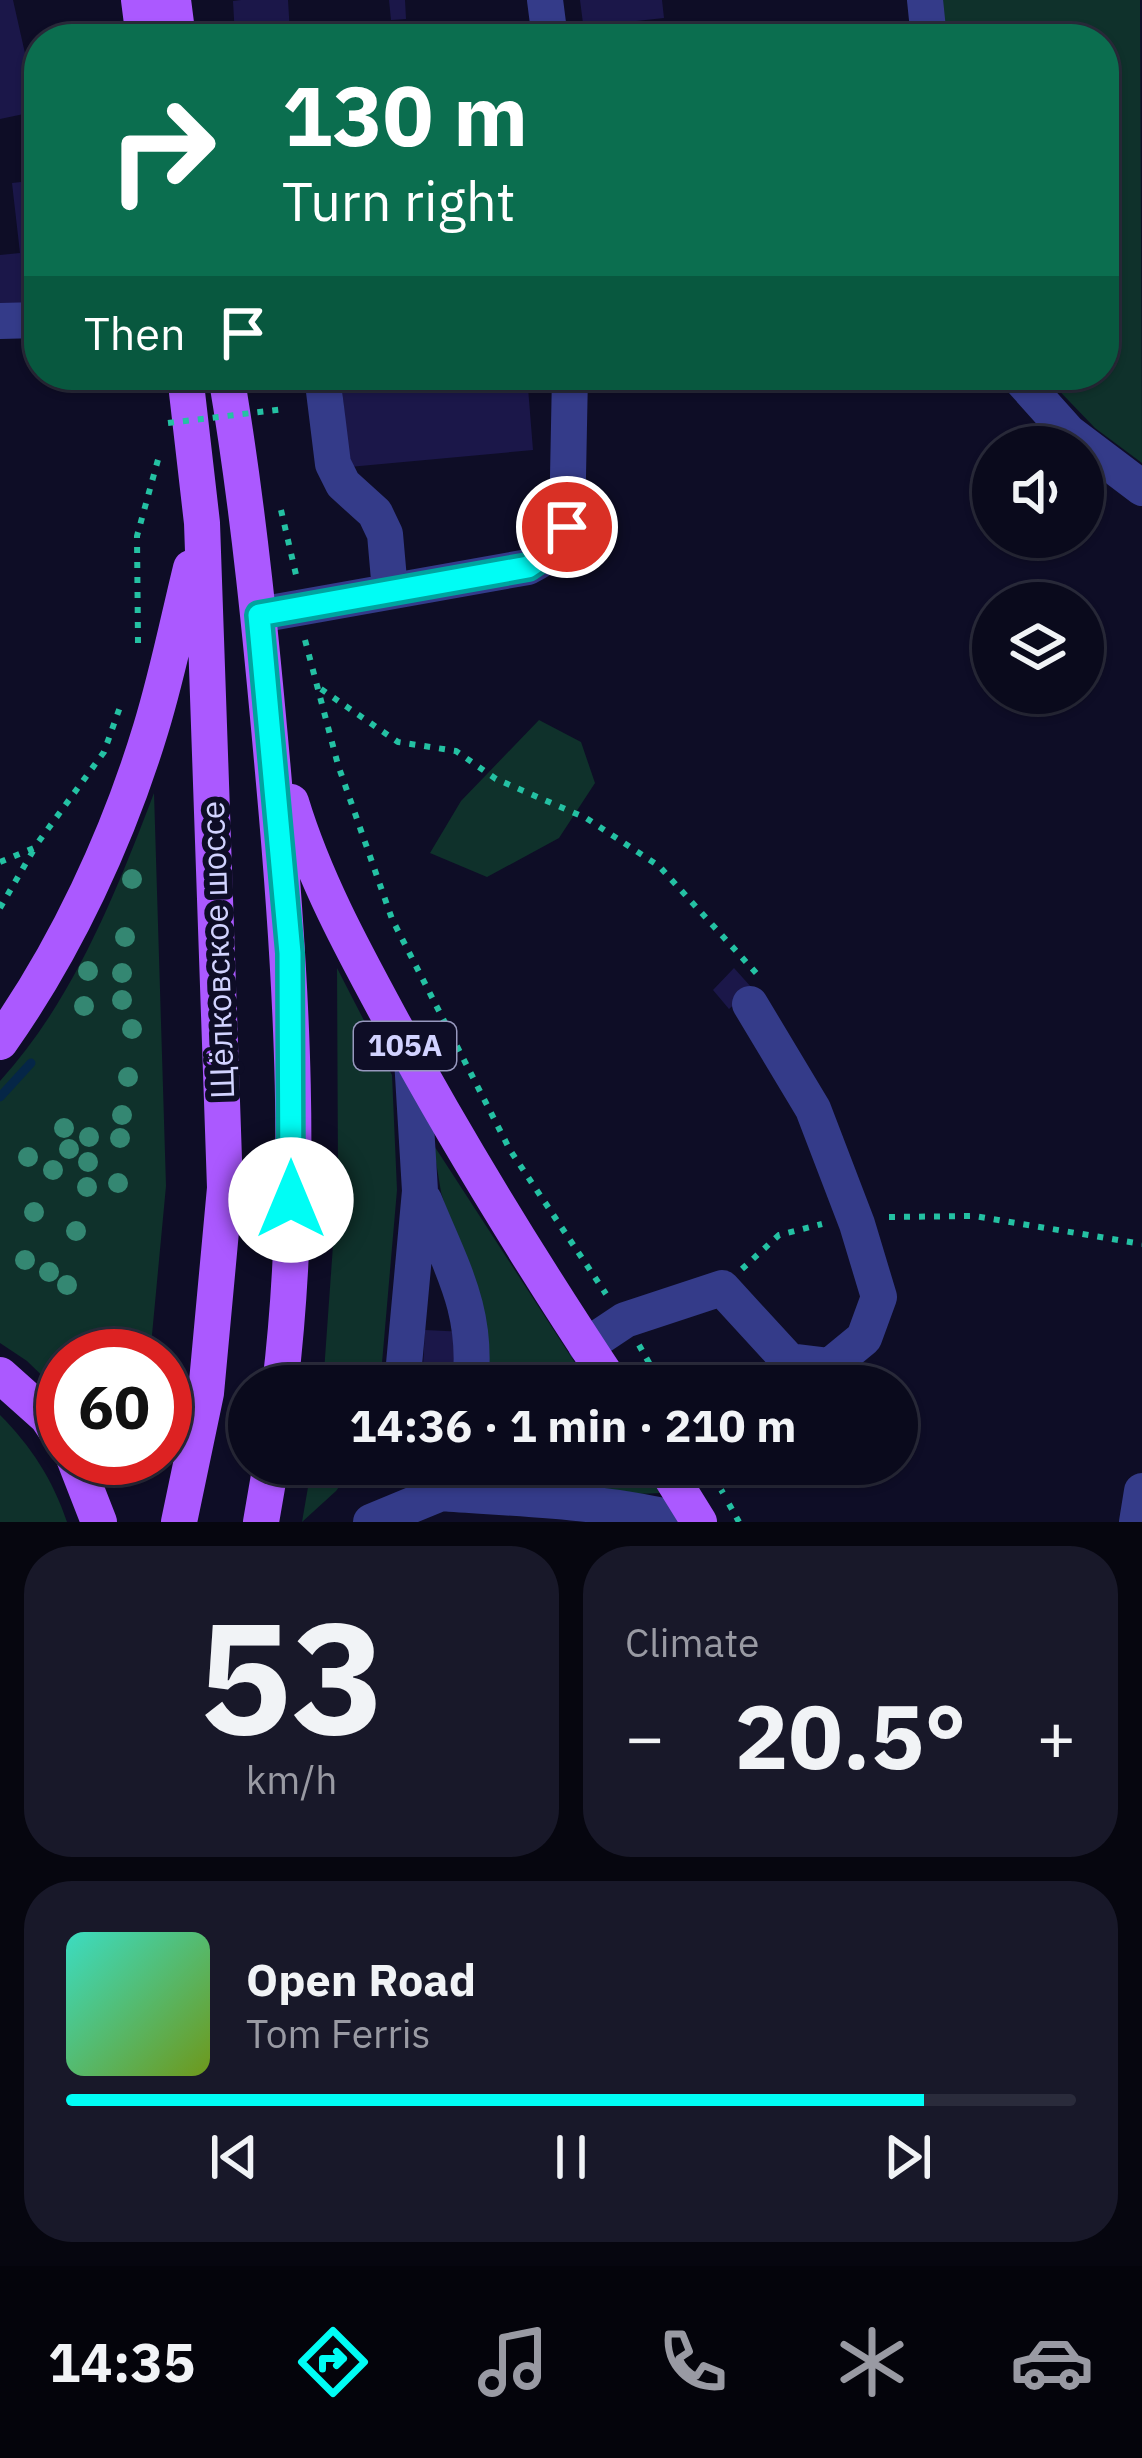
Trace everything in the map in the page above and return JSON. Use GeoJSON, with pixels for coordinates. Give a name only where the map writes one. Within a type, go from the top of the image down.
{"type":"FeatureCollection","features":[{"type":"Feature","properties":{"kind":"main road","name":"Щёлковское шоссе"},"geometry":{"type":"LineString","coordinates":[[179,1522],[206,1393],[225,1188],[202,524],[187,390]]}},
{"type":"Feature","properties":{"kind":"main road","name":"Щёлковское шоссе"},"geometry":{"type":"LineString","coordinates":[[228,390],[259,615],[290,953],[291,1200],[281,1365]]}},
{"type":"Feature","properties":{"kind":"main road"},"geometry":{"type":"LineString","coordinates":[[0,1042],[37,986],[103,853],[151,729],[202,524]]}},
{"type":"Feature","properties":{"kind":"main road","name":"105A"},"geometry":{"type":"LineString","coordinates":[[270,730],[309,854],[340,926],[412,1059],[599,1365]]}},
{"type":"Feature","properties":{"kind":"main road"},"geometry":{"type":"LineString","coordinates":[[0,1375],[36,1409]]}},
{"type":"Feature","properties":{"kind":"main road"},"geometry":{"type":"LineString","coordinates":[[85,1485],[100,1522]]}},
{"type":"Feature","properties":{"kind":"main road"},"geometry":{"type":"LineString","coordinates":[[261,1522],[267,1485]]}},
{"type":"Feature","properties":{"kind":"main road"},"geometry":{"type":"LineString","coordinates":[[676,1485],[699,1522]]}},
{"type":"Feature","properties":{"kind":"street"},"geometry":{"type":"LineString","coordinates":[[324,390],[333,464],[343,484],[375,513],[385,534],[390,591]]}},
{"type":"Feature","properties":{"kind":"street"},"geometry":{"type":"LineString","coordinates":[[259,615],[528,567],[559,546],[569,508],[570,390]]}},
{"type":"Feature","properties":{"kind":"street"},"geometry":{"type":"LineString","coordinates":[[1030,390],[1068,432],[1142,488]]}},
{"type":"Feature","properties":{"kind":"street"},"geometry":{"type":"LineString","coordinates":[[586,1346],[625,1320],[722,1288],[789,1361],[830,1366],[864,1338],[879,1297],[855,1216],[813,1109],[750,1004]]}},
{"type":"Feature","properties":{"kind":"street"},"geometry":{"type":"LineString","coordinates":[[404,1365],[420,1191],[412,1059]]}},
{"type":"Feature","properties":{"kind":"street"},"geometry":{"type":"LineString","coordinates":[[420,1191],[460,1281],[475,1348],[473,1365]]}},
{"type":"Feature","properties":{"kind":"street"},"geometry":{"type":"LineString","coordinates":[[371,1522],[431,1485]]}},
{"type":"Feature","properties":{"kind":"street"},"geometry":{"type":"LineString","coordinates":[[478,1485],[687,1522]]}},
{"type":"Feature","properties":{"kind":"street"},"geometry":{"type":"LineString","coordinates":[[1136,1522],[1142,1491]]}},
{"type":"Feature","properties":{"kind":"path"},"geometry":{"type":"LineString","coordinates":[[168,423],[286,409]]}},
{"type":"Feature","properties":{"kind":"path"},"geometry":{"type":"LineString","coordinates":[[138,661],[137,536],[162,446]]}},
{"type":"Feature","properties":{"kind":"path"},"geometry":{"type":"LineString","coordinates":[[294,562],[338,765],[392,920],[510,1150],[650,1365]]}},
{"type":"Feature","properties":{"kind":"path"},"geometry":{"type":"LineString","coordinates":[[318,687],[398,742],[456,752],[496,779],[586,818],[659,866],[761,978],[750,1004]]}},
{"type":"Feature","properties":{"kind":"path"},"geometry":{"type":"LineString","coordinates":[[0,908],[34,848],[104,752],[124,697]]}},
{"type":"Feature","properties":{"kind":"path"},"geometry":{"type":"LineString","coordinates":[[0,862],[34,848]]}},
{"type":"Feature","properties":{"kind":"path"},"geometry":{"type":"LineString","coordinates":[[722,1288],[778,1235],[855,1216],[974,1216],[1142,1244]]}},
{"type":"Feature","properties":{"kind":"green space"},"geometry":{"type":"Polygon","coordinates":[[[941,0],[1140,0],[1142,463],[1104,435],[1104,426],[1093,426],[1058,390],[1119,390],[1119,24],[944,24],[941,0]]]}},
{"type":"Feature","properties":{"kind":"green space"},"geometry":{"type":"Polygon","coordinates":[[[539,720],[581,742],[595,783],[559,838],[487,877],[430,853],[461,801],[539,720]]]}},
{"type":"Feature","properties":{"kind":"green space"},"geometry":{"type":"Polygon","coordinates":[[[154,793],[166,1186],[153,1329],[36,1329],[36,1370],[0,1343],[0,1081],[50,1016],[108,907],[154,793]]]}},
{"type":"Feature","properties":{"kind":"green space"},"geometry":{"type":"Polygon","coordinates":[[[337,968],[392,1075],[397,1190],[382,1365],[324,1365],[338,1175],[337,968]]]}},
{"type":"Feature","properties":{"kind":"green space"},"geometry":{"type":"Polygon","coordinates":[[[433,1144],[576,1365],[488,1365],[441,1192],[433,1144]]]}},
{"type":"Feature","properties":{"kind":"green space"},"geometry":{"type":"Polygon","coordinates":[[[0,1415],[36,1458],[36,1485],[51,1485],[67,1522],[0,1522],[0,1415]]]}},
{"type":"Feature","properties":{"kind":"green space"},"geometry":{"type":"Polygon","coordinates":[[[308,1485],[340,1485],[336,1491],[302,1522],[308,1485]]]}},
{"type":"Feature","properties":{"kind":"green space"},"geometry":{"type":"Polygon","coordinates":[[[580,1485],[655,1485],[660,1493],[628,1494],[580,1485]]]}},
{"type":"Feature","properties":{"kind":"building"},"geometry":{"type":"Polygon","coordinates":[[[0,0],[13,0],[24,49],[24,114],[0,119],[0,0]]]}},
{"type":"Feature","properties":{"kind":"building"},"geometry":{"type":"Polygon","coordinates":[[[288,0],[289,24],[234,24],[233,1],[288,0]]]}},
{"type":"Feature","properties":{"kind":"building"},"geometry":{"type":"Polygon","coordinates":[[[389,0],[405,0],[406,19],[391,20],[389,0]]]}},
{"type":"Feature","properties":{"kind":"building"},"geometry":{"type":"Polygon","coordinates":[[[580,0],[662,0],[664,18],[583,24],[580,0]]]}},
{"type":"Feature","properties":{"kind":"building"},"geometry":{"type":"Polygon","coordinates":[[[24,182],[24,303],[0,306],[0,255],[20,253],[12,183],[24,182]]]}},
{"type":"Feature","properties":{"kind":"building"},"geometry":{"type":"Polygon","coordinates":[[[342,390],[528,390],[533,450],[349,467],[342,390]]]}},
{"type":"Feature","properties":{"kind":"building"},"geometry":{"type":"Polygon","coordinates":[[[734,968],[752,988],[729,1009],[713,990],[734,968]]]}},
{"type":"Feature","properties":{"kind":"building"},"geometry":{"type":"Polygon","coordinates":[[[425,1330],[466,1332],[464,1365],[423,1365],[425,1330]]]}},
{"type":"Feature","properties":{"kind":"waterway"},"geometry":{"type":"LineString","coordinates":[[0,1097],[31,1063]]}},
{"type":"Feature","properties":{"kind":"route"},"geometry":{"type":"LineString","coordinates":[[291,1200],[290,953],[259,615],[528,567],[559,546],[567,527]]}}]}
